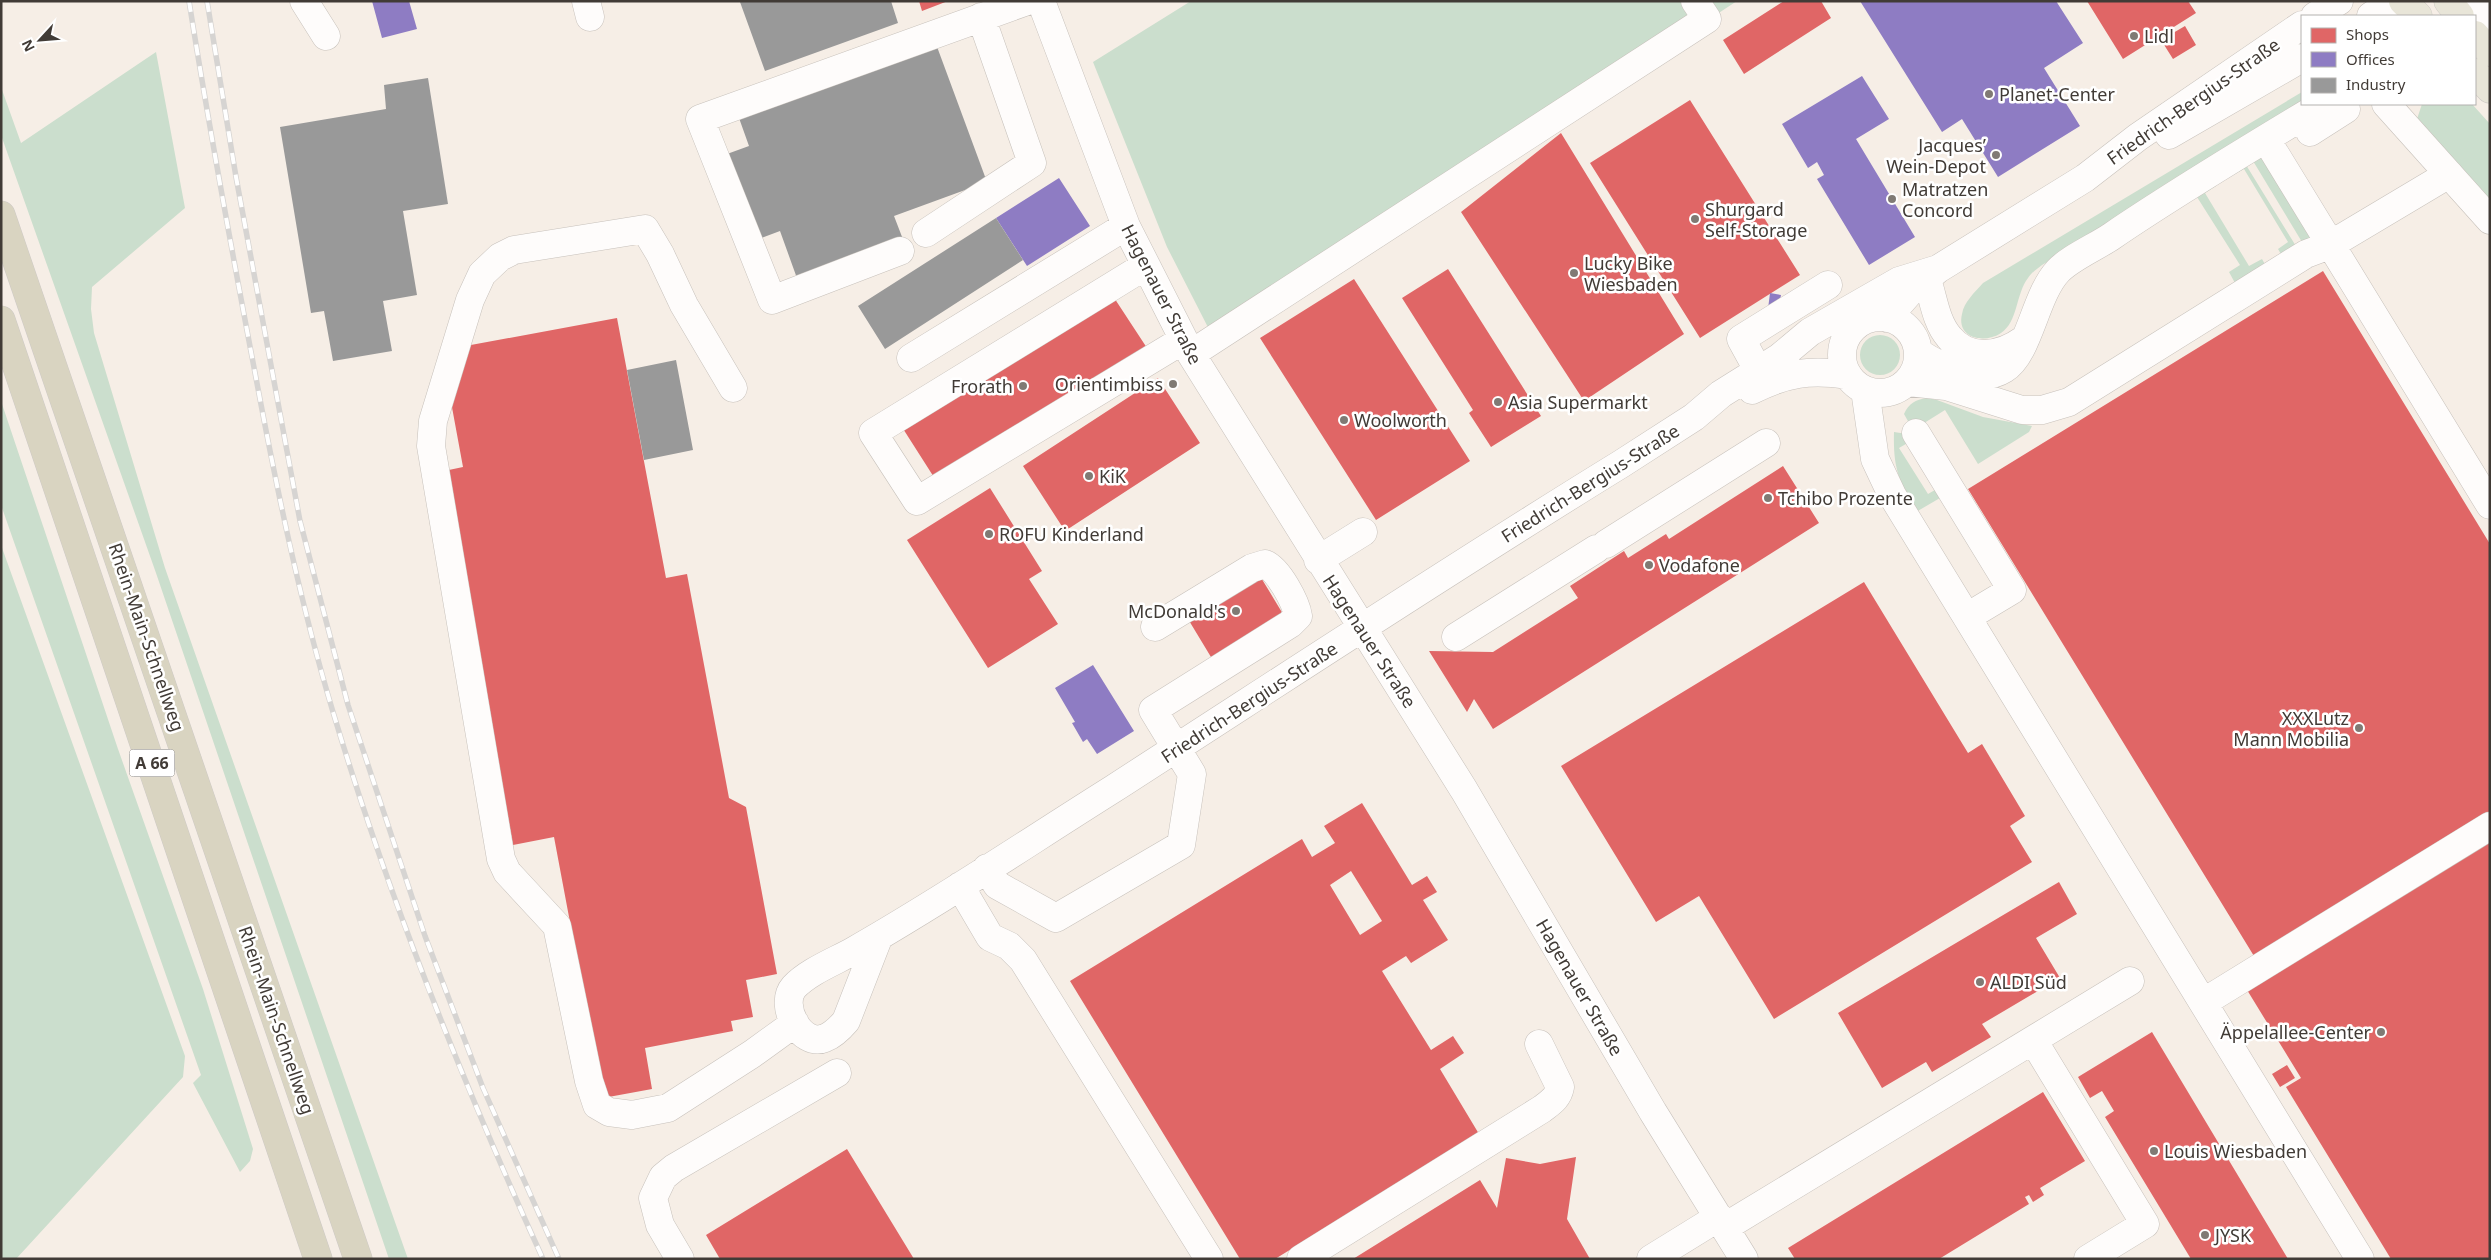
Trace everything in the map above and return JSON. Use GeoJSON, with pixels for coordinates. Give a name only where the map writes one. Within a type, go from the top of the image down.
{"type":"FeatureCollection","features":[{"type":"Feature","properties":{"kind":"highway","name":"Rhein-Main-Schnellweg"},"geometry":{"type":"LineString","coordinates":[[1,215],[358,1259]]}},
{"type":"Feature","properties":{"kind":"highway","name":"Rhein-Main-Schnellweg"},"geometry":{"type":"LineString","coordinates":[[1,320],[318,1259]]}},
{"type":"Feature","properties":{"kind":"main road"},"geometry":{"type":"LineString","coordinates":[[2404,1],[2417,15]]}},
{"type":"Feature","properties":{"kind":"main road"},"geometry":{"type":"LineString","coordinates":[[2448,1],[2459,15]]}},
{"type":"Feature","properties":{"kind":"main road"},"geometry":{"type":"LineString","coordinates":[[2476,74],[2490,89]]}},
{"type":"Feature","properties":{"kind":"street"},"geometry":{"type":"LineString","coordinates":[[304,1],[326,36]]}},
{"type":"Feature","properties":{"kind":"street"},"geometry":{"type":"LineString","coordinates":[[900,251],[772,300],[700,119],[1027,1]]}},
{"type":"Feature","properties":{"kind":"street","name":"Hagenauer Straße"},"geometry":{"type":"LineString","coordinates":[[1040,1],[1126,226],[1187,347],[1318,560],[1363,628],[1464,790],[1653,1112],[1744,1259]]}},
{"type":"Feature","properties":{"kind":"street"},"geometry":{"type":"LineString","coordinates":[[1145,266],[873,432],[917,501],[1187,347],[1707,19],[1696,1]]}},
{"type":"Feature","properties":{"kind":"street"},"geometry":{"type":"LineString","coordinates":[[2372,15],[2394,1]]}},
{"type":"Feature","properties":{"kind":"street"},"geometry":{"type":"LineString","coordinates":[[2478,1],[2481,42]]}},
{"type":"Feature","properties":{"kind":"street"},"geometry":{"type":"LineString","coordinates":[[926,233],[1032,162],[981,17]]}},
{"type":"Feature","properties":{"kind":"street","name":"Friedrich-Bergius-Straße"},"geometry":{"type":"LineString","coordinates":[[1850,325],[1867,319],[1887,318],[1910,293],[2085,178],[2138,137],[2301,24]]}},
{"type":"Feature","properties":{"kind":"street","name":"Friedrich-Bergius-Straße"},"geometry":{"type":"LineString","coordinates":[[2085,178],[2145,148],[2301,59]]}},
{"type":"Feature","properties":{"kind":"street"},"geometry":{"type":"LineString","coordinates":[[2387,105],[2490,220]]}},
{"type":"Feature","properties":{"kind":"street"},"geometry":{"type":"LineString","coordinates":[[1887,318],[1901,323],[1915,343],[1952,369],[1981,376],[2003,370],[2012,363],[2045,291],[2058,271],[2170,197],[2270,146],[2334,106]]}},
{"type":"Feature","properties":{"kind":"street"},"geometry":{"type":"LineString","coordinates":[[2270,146],[2490,505]]}},
{"type":"Feature","properties":{"kind":"street","name":"Friedrich-Bergius-Straße"},"geometry":{"type":"LineString","coordinates":[[795,1023],[788,1008],[787,999],[792,989],[819,970],[960,886],[1694,417],[1780,377],[1816,371],[1884,394],[1901,386],[1946,386],[2022,410],[2042,410],[2069,402],[2306,254],[2330,244],[2449,174]]}},
{"type":"Feature","properties":{"kind":"street"},"geometry":{"type":"LineString","coordinates":[[911,358],[1126,226]]}},
{"type":"Feature","properties":{"kind":"street"},"geometry":{"type":"LineString","coordinates":[[734,388],[684,305],[660,254],[645,229],[514,250],[500,256],[482,274],[470,300],[433,420],[431,446],[501,859],[507,872],[557,926],[590,1081],[597,1105],[608,1112],[632,1115],[668,1108],[752,1054],[795,1023],[803,1034],[815,1039],[823,1039],[838,1030],[846,1021],[879,936]]}},
{"type":"Feature","properties":{"kind":"street"},"geometry":{"type":"LineString","coordinates":[[1934,277],[1942,326],[1949,338],[1959,346],[1977,353],[1996,354],[2011,349],[2025,338]]}},
{"type":"Feature","properties":{"kind":"street"},"geometry":{"type":"LineString","coordinates":[[1892,495],[1886,464],[1887,425],[1901,386],[1914,373],[1915,343],[1934,277]]}},
{"type":"Feature","properties":{"kind":"street","name":"Friedrich-Bergius-Straße"},"geometry":{"type":"LineString","coordinates":[[1694,417],[1721,394],[1769,363],[1814,350],[1850,325],[1899,281],[1934,277]]}},
{"type":"Feature","properties":{"kind":"street"},"geometry":{"type":"LineString","coordinates":[[1769,363],[1740,339],[1824,279],[1850,325],[1842,358],[1856,383],[1874,459],[1892,495],[2360,1259]]}},
{"type":"Feature","properties":{"kind":"street"},"geometry":{"type":"LineString","coordinates":[[1916,432],[2012,590],[1967,617]]}},
{"type":"Feature","properties":{"kind":"street"},"geometry":{"type":"LineString","coordinates":[[1456,637],[1766,443]]}},
{"type":"Feature","properties":{"kind":"street"},"geometry":{"type":"LineString","coordinates":[[1318,560],[1363,532]]}},
{"type":"Feature","properties":{"kind":"street"},"geometry":{"type":"LineString","coordinates":[[987,868],[997,886],[1056,918],[1180,844],[1192,774],[1153,710],[1290,624],[1298,616],[1297,607],[1273,567],[1266,564],[1252,568],[1155,627]]}},
{"type":"Feature","properties":{"kind":"street"},"geometry":{"type":"LineString","coordinates":[[2204,1002],[2490,826]]}},
{"type":"Feature","properties":{"kind":"street"},"geometry":{"type":"LineString","coordinates":[[960,886],[990,937],[1009,946],[1023,960],[1209,1259]]}},
{"type":"Feature","properties":{"kind":"street"},"geometry":{"type":"LineString","coordinates":[[1651,1259],[1722,1222],[2130,981]]}},
{"type":"Feature","properties":{"kind":"street"},"geometry":{"type":"LineString","coordinates":[[2033,1040],[2145,1224],[2088,1259]]}},
{"type":"Feature","properties":{"kind":"street"},"geometry":{"type":"LineString","coordinates":[[1301,1259],[1542,1109],[1555,1099],[1560,1087],[1539,1044]]}},
{"type":"Feature","properties":{"kind":"street"},"geometry":{"type":"LineString","coordinates":[[680,1259],[660,1224],[653,1198],[663,1177],[674,1168],[838,1072]]}},
{"type":"Feature","properties":{"kind":"green space"},"geometry":{"type":"Polygon","coordinates":[[[1191,1],[1737,1],[1216,343],[1167,247],[1093,62],[1191,1]]]}},
{"type":"Feature","properties":{"kind":"green space"},"geometry":{"type":"Polygon","coordinates":[[[156,52],[185,208],[92,287],[91,309],[94,333],[165,568],[408,1259],[389,1259],[156,573],[1,135],[1,87],[21,143],[156,52]]]}},
{"type":"Feature","properties":{"kind":"green space"},"geometry":{"type":"Polygon","coordinates":[[[2301,93],[2301,105],[2308,105],[2042,265],[2029,276],[2024,284],[2014,315],[2007,328],[2001,333],[1987,338],[1973,337],[1967,334],[1961,322],[1965,305],[1983,283],[2301,93]]]}},
{"type":"Feature","properties":{"kind":"green space"},"geometry":{"type":"Polygon","coordinates":[[[2422,105],[2473,105],[2490,124],[2490,212],[2414,128],[2422,105]]]}},
{"type":"Feature","properties":{"kind":"green space"},"geometry":{"type":"Polygon","coordinates":[[[2264,147],[2312,238],[2305,247],[2250,156],[2264,147]]]}},
{"type":"Feature","properties":{"kind":"green space"},"geometry":{"type":"Polygon","coordinates":[[[2243,160],[2299,251],[2282,256],[2278,249],[2288,242],[2244,169],[2233,175],[2229,169],[2243,160]]]}},
{"type":"Feature","properties":{"kind":"green space"},"geometry":{"type":"Polygon","coordinates":[[[2212,179],[2216,186],[2205,193],[2249,266],[2262,259],[2266,266],[2235,283],[2229,272],[2240,265],[2197,197],[2212,179]]]}},
{"type":"Feature","properties":{"kind":"green space"},"geometry":{"type":"Polygon","coordinates":[[[1884,335],[1891,338],[1897,344],[1900,355],[1899,363],[1891,372],[1884,375],[1876,375],[1869,372],[1861,363],[1860,351],[1863,344],[1872,336],[1884,335]]]}},
{"type":"Feature","properties":{"kind":"green space"},"geometry":{"type":"Polygon","coordinates":[[[1927,398],[1983,417],[2032,426],[2029,432],[1978,464],[1945,410],[1913,430],[1904,414],[1913,403],[1927,398]]]}},
{"type":"Feature","properties":{"kind":"green space"},"geometry":{"type":"Polygon","coordinates":[[[1,401],[118,749],[203,989],[253,1149],[250,1161],[240,1172],[193,1083],[201,1075],[1,505],[1,401]]]}},
{"type":"Feature","properties":{"kind":"green space"},"geometry":{"type":"Polygon","coordinates":[[[1894,432],[1907,434],[1911,441],[1899,448],[1928,494],[1940,487],[1940,498],[1916,512],[1898,474],[1894,432]]]}},
{"type":"Feature","properties":{"kind":"green space"},"geometry":{"type":"Polygon","coordinates":[[[1,545],[185,1056],[183,1077],[16,1259],[1,1259],[1,545]]]}},
{"type":"Feature","properties":{"kind":"building: Shops"},"geometry":{"type":"Polygon","coordinates":[[[919,1],[948,1],[922,11],[919,1]]]}},
{"type":"Feature","properties":{"kind":"building: Shops"},"geometry":{"type":"Polygon","coordinates":[[[1784,1],[1821,1],[1831,18],[1744,74],[1723,40],[1784,1]]]}},
{"type":"Feature","properties":{"kind":"building: Shops","name":"Lidl"},"geometry":{"type":"Polygon","coordinates":[[[2087,1],[2188,1],[2196,13],[2123,59],[2087,1]]]}},
{"type":"Feature","properties":{"kind":"building: Shops"},"geometry":{"type":"Polygon","coordinates":[[[2185,26],[2196,45],[2173,59],[2161,40],[2185,26]]]}},
{"type":"Feature","properties":{"kind":"building: Shops","name":"Shurgard Self-Storage"},"geometry":{"type":"Polygon","coordinates":[[[1690,100],[1800,275],[1700,338],[1590,163],[1690,100]]]}},
{"type":"Feature","properties":{"kind":"building: Shops","name":"Lucky Bike Wiesbaden"},"geometry":{"type":"Polygon","coordinates":[[[1561,133],[1684,334],[1584,401],[1461,212],[1561,133]]]}},
{"type":"Feature","properties":{"kind":"building: Shops"},"geometry":{"type":"Polygon","coordinates":[[[1448,269],[1541,416],[1491,447],[1469,413],[1473,410],[1402,298],[1448,269]]]}},
{"type":"Feature","properties":{"kind":"building: Shops"},"geometry":{"type":"Polygon","coordinates":[[[2323,271],[2490,544],[2490,818],[2257,961],[1968,489],[2323,271]]]}},
{"type":"Feature","properties":{"kind":"building: Shops"},"geometry":{"type":"Polygon","coordinates":[[[1354,279],[1470,461],[1376,520],[1260,338],[1354,279]]]}},
{"type":"Feature","properties":{"kind":"building: Shops","name":"Frorath"},"geometry":{"type":"Polygon","coordinates":[[[1109,290],[1147,348],[937,482],[900,424],[1109,290]]]}},
{"type":"Feature","properties":{"kind":"building: Shops"},"geometry":{"type":"Polygon","coordinates":[[[617,318],[666,578],[687,574],[729,798],[746,807],[777,974],[746,980],[753,1017],[731,1021],[733,1031],[645,1048],[652,1089],[603,1098],[554,837],[513,845],[444,471],[463,467],[449,391],[460,347],[617,318]]]}},
{"type":"Feature","properties":{"kind":"building: Shops"},"geometry":{"type":"Polygon","coordinates":[[[1158,378],[1200,443],[1065,531],[1023,466],[1158,378]]]}},
{"type":"Feature","properties":{"kind":"building: Shops"},"geometry":{"type":"Polygon","coordinates":[[[1783,466],[1819,523],[1493,729],[1474,699],[1467,712],[1429,651],[1493,652],[1578,598],[1570,586],[1624,551],[1628,558],[1666,534],[1669,539],[1783,466]]]}},
{"type":"Feature","properties":{"kind":"building: Shops"},"geometry":{"type":"Polygon","coordinates":[[[990,488],[1042,571],[1029,579],[1058,624],[988,668],[907,540],[990,488]]]}},
{"type":"Feature","properties":{"kind":"building: Shops"},"geometry":{"type":"Polygon","coordinates":[[[1260,576],[1286,619],[1214,662],[1188,619],[1260,576]]]}},
{"type":"Feature","properties":{"kind":"building: Shops"},"geometry":{"type":"Polygon","coordinates":[[[1864,582],[1968,753],[1982,744],[2025,816],[2010,826],[2032,862],[1774,1019],[1699,896],[1656,922],[1561,766],[1864,582]]]}},
{"type":"Feature","properties":{"kind":"building: Shops"},"geometry":{"type":"Polygon","coordinates":[[[1362,803],[1412,885],[1427,876],[1437,892],[1423,900],[1448,940],[1411,963],[1406,956],[1382,971],[1431,1050],[1453,1036],[1464,1053],[1440,1069],[1479,1134],[1275,1259],[1240,1259],[1070,981],[1302,839],[1312,857],[1335,843],[1324,826],[1362,803]],[[1351,871],[1330,885],[1360,935],[1382,921],[1351,871]]]}},
{"type":"Feature","properties":{"kind":"building: Shops","name":"Äppelallee-Center"},"geometry":{"type":"Polygon","coordinates":[[[2490,835],[2490,1259],[2391,1259],[2286,1087],[2301,1078],[2244,985],[2490,835]]]}},
{"type":"Feature","properties":{"kind":"building: Shops"},"geometry":{"type":"Polygon","coordinates":[[[2059,882],[2077,914],[2036,938],[2060,978],[1982,1024],[1991,1037],[1932,1072],[1926,1062],[1882,1088],[1838,1013],[2059,882]]]}},
{"type":"Feature","properties":{"kind":"building: Shops"},"geometry":{"type":"Polygon","coordinates":[[[2152,1032],[2288,1259],[2191,1259],[2105,1117],[2114,1111],[2102,1091],[2090,1098],[2078,1077],[2152,1032]]]}},
{"type":"Feature","properties":{"kind":"building: Shops"},"geometry":{"type":"Polygon","coordinates":[[[2287,1065],[2295,1078],[2280,1087],[2272,1074],[2287,1065]]]}},
{"type":"Feature","properties":{"kind":"building: Shops"},"geometry":{"type":"Polygon","coordinates":[[[2043,1092],[2085,1161],[2040,1188],[2044,1195],[2033,1202],[2029,1195],[2025,1197],[2029,1204],[1939,1259],[1795,1259],[1788,1248],[2043,1092]]]}},
{"type":"Feature","properties":{"kind":"building: Shops"},"geometry":{"type":"Polygon","coordinates":[[[847,1149],[914,1259],[720,1259],[706,1235],[847,1149]]]}},
{"type":"Feature","properties":{"kind":"building: Shops"},"geometry":{"type":"Polygon","coordinates":[[[1576,1157],[1567,1219],[1590,1259],[1353,1259],[1480,1180],[1497,1208],[1506,1158],[1540,1164],[1576,1157]]]}},
{"type":"Feature","properties":{"kind":"building: Offices"},"geometry":{"type":"Polygon","coordinates":[[[372,1],[409,1],[417,29],[382,38],[372,1]]]}},
{"type":"Feature","properties":{"kind":"building: Offices","name":"Planet-Center"},"geometry":{"type":"Polygon","coordinates":[[[1860,1],[2056,1],[2083,43],[2044,68],[2080,126],[1998,177],[1962,119],[1942,132],[1860,1]]]}},
{"type":"Feature","properties":{"kind":"building: Offices"},"geometry":{"type":"Polygon","coordinates":[[[1862,76],[1889,119],[1856,139],[1915,237],[1869,265],[1817,179],[1824,175],[1817,162],[1808,168],[1782,124],[1862,76]]]}},
{"type":"Feature","properties":{"kind":"building: Offices"},"geometry":{"type":"Polygon","coordinates":[[[1059,178],[1090,226],[1027,266],[996,218],[1059,178]]]}},
{"type":"Feature","properties":{"kind":"building: Offices"},"geometry":{"type":"Polygon","coordinates":[[[1770,293],[1781,295],[1778,311],[1768,309],[1770,293]]]}},
{"type":"Feature","properties":{"kind":"building: Offices"},"geometry":{"type":"Polygon","coordinates":[[[1093,665],[1134,731],[1097,754],[1087,739],[1083,742],[1072,723],[1075,722],[1055,688],[1093,665]]]}},
{"type":"Feature","properties":{"kind":"building: Industry"},"geometry":{"type":"Polygon","coordinates":[[[891,1],[898,23],[765,71],[740,2],[891,1]]]}},
{"type":"Feature","properties":{"kind":"building: Industry"},"geometry":{"type":"Polygon","coordinates":[[[936,44],[987,182],[894,216],[904,242],[798,281],[780,231],[759,239],[727,154],[749,146],[739,118],[936,44]]]}},
{"type":"Feature","properties":{"kind":"building: Industry"},"geometry":{"type":"Polygon","coordinates":[[[428,78],[448,204],[403,211],[417,295],[383,301],[392,351],[333,361],[324,311],[311,313],[280,127],[386,109],[384,85],[428,78]]]}},
{"type":"Feature","properties":{"kind":"building: Industry"},"geometry":{"type":"Polygon","coordinates":[[[996,218],[1023,260],[885,349],[858,306],[996,218]]]}},
{"type":"Feature","properties":{"kind":"building: Industry"},"geometry":{"type":"Polygon","coordinates":[[[676,360],[693,450],[644,460],[627,370],[676,360]]]}},
{"type":"Feature","properties":{"kind":"railway"},"geometry":{"type":"LineString","coordinates":[[189,1],[221,189],[272,462],[290,546],[321,671],[378,851],[429,989],[484,1125],[543,1259]]}},
{"type":"Feature","properties":{"kind":"railway"},"geometry":{"type":"LineString","coordinates":[[207,1],[236,177],[300,521],[348,705],[425,936],[483,1088],[559,1259]]}},
{"type":"Feature","properties":{"kind":"place","name":"Lidl"},"geometry":{"type":"Point","coordinates":[2134,36]}},
{"type":"Feature","properties":{"kind":"place","name":"Planet-Center"},"geometry":{"type":"Point","coordinates":[1989,94]}},
{"type":"Feature","properties":{"kind":"place","name":"Jacques’ Wein-Depot"},"geometry":{"type":"Point","coordinates":[1996,155]}},
{"type":"Feature","properties":{"kind":"place","name":"Matratzen Concord"},"geometry":{"type":"Point","coordinates":[1892,199]}},
{"type":"Feature","properties":{"kind":"place","name":"Shurgard Self-Storage"},"geometry":{"type":"Point","coordinates":[1695,219]}},
{"type":"Feature","properties":{"kind":"place","name":"Lucky Bike Wiesbaden"},"geometry":{"type":"Point","coordinates":[1574,273]}},
{"type":"Feature","properties":{"kind":"place","name":"Orientimbiss"},"geometry":{"type":"Point","coordinates":[1173,384]}},
{"type":"Feature","properties":{"kind":"place","name":"Frorath"},"geometry":{"type":"Point","coordinates":[1023,386]}},
{"type":"Feature","properties":{"kind":"place","name":"Asia Supermarkt"},"geometry":{"type":"Point","coordinates":[1498,402]}},
{"type":"Feature","properties":{"kind":"place","name":"Woolworth"},"geometry":{"type":"Point","coordinates":[1344,420]}},
{"type":"Feature","properties":{"kind":"place","name":"KiK"},"geometry":{"type":"Point","coordinates":[1089,476]}},
{"type":"Feature","properties":{"kind":"place","name":"Tchibo Prozente"},"geometry":{"type":"Point","coordinates":[1768,498]}},
{"type":"Feature","properties":{"kind":"place","name":"ROFU Kinderland"},"geometry":{"type":"Point","coordinates":[989,534]}},
{"type":"Feature","properties":{"kind":"place","name":"Vodafone"},"geometry":{"type":"Point","coordinates":[1649,565]}},
{"type":"Feature","properties":{"kind":"place","name":"McDonald's"},"geometry":{"type":"Point","coordinates":[1236,611]}},
{"type":"Feature","properties":{"kind":"place","name":"XXXLutz Mann Mobilia"},"geometry":{"type":"Point","coordinates":[2359,728]}},
{"type":"Feature","properties":{"kind":"place","name":"ALDI Süd"},"geometry":{"type":"Point","coordinates":[1980,982]}},
{"type":"Feature","properties":{"kind":"place","name":"Äppelallee-Center"},"geometry":{"type":"Point","coordinates":[2381,1032]}},
{"type":"Feature","properties":{"kind":"place","name":"Louis Wiesbaden"},"geometry":{"type":"Point","coordinates":[2154,1151]}},
{"type":"Feature","properties":{"kind":"place","name":"JYSK"},"geometry":{"type":"Point","coordinates":[2205,1235]}}]}
